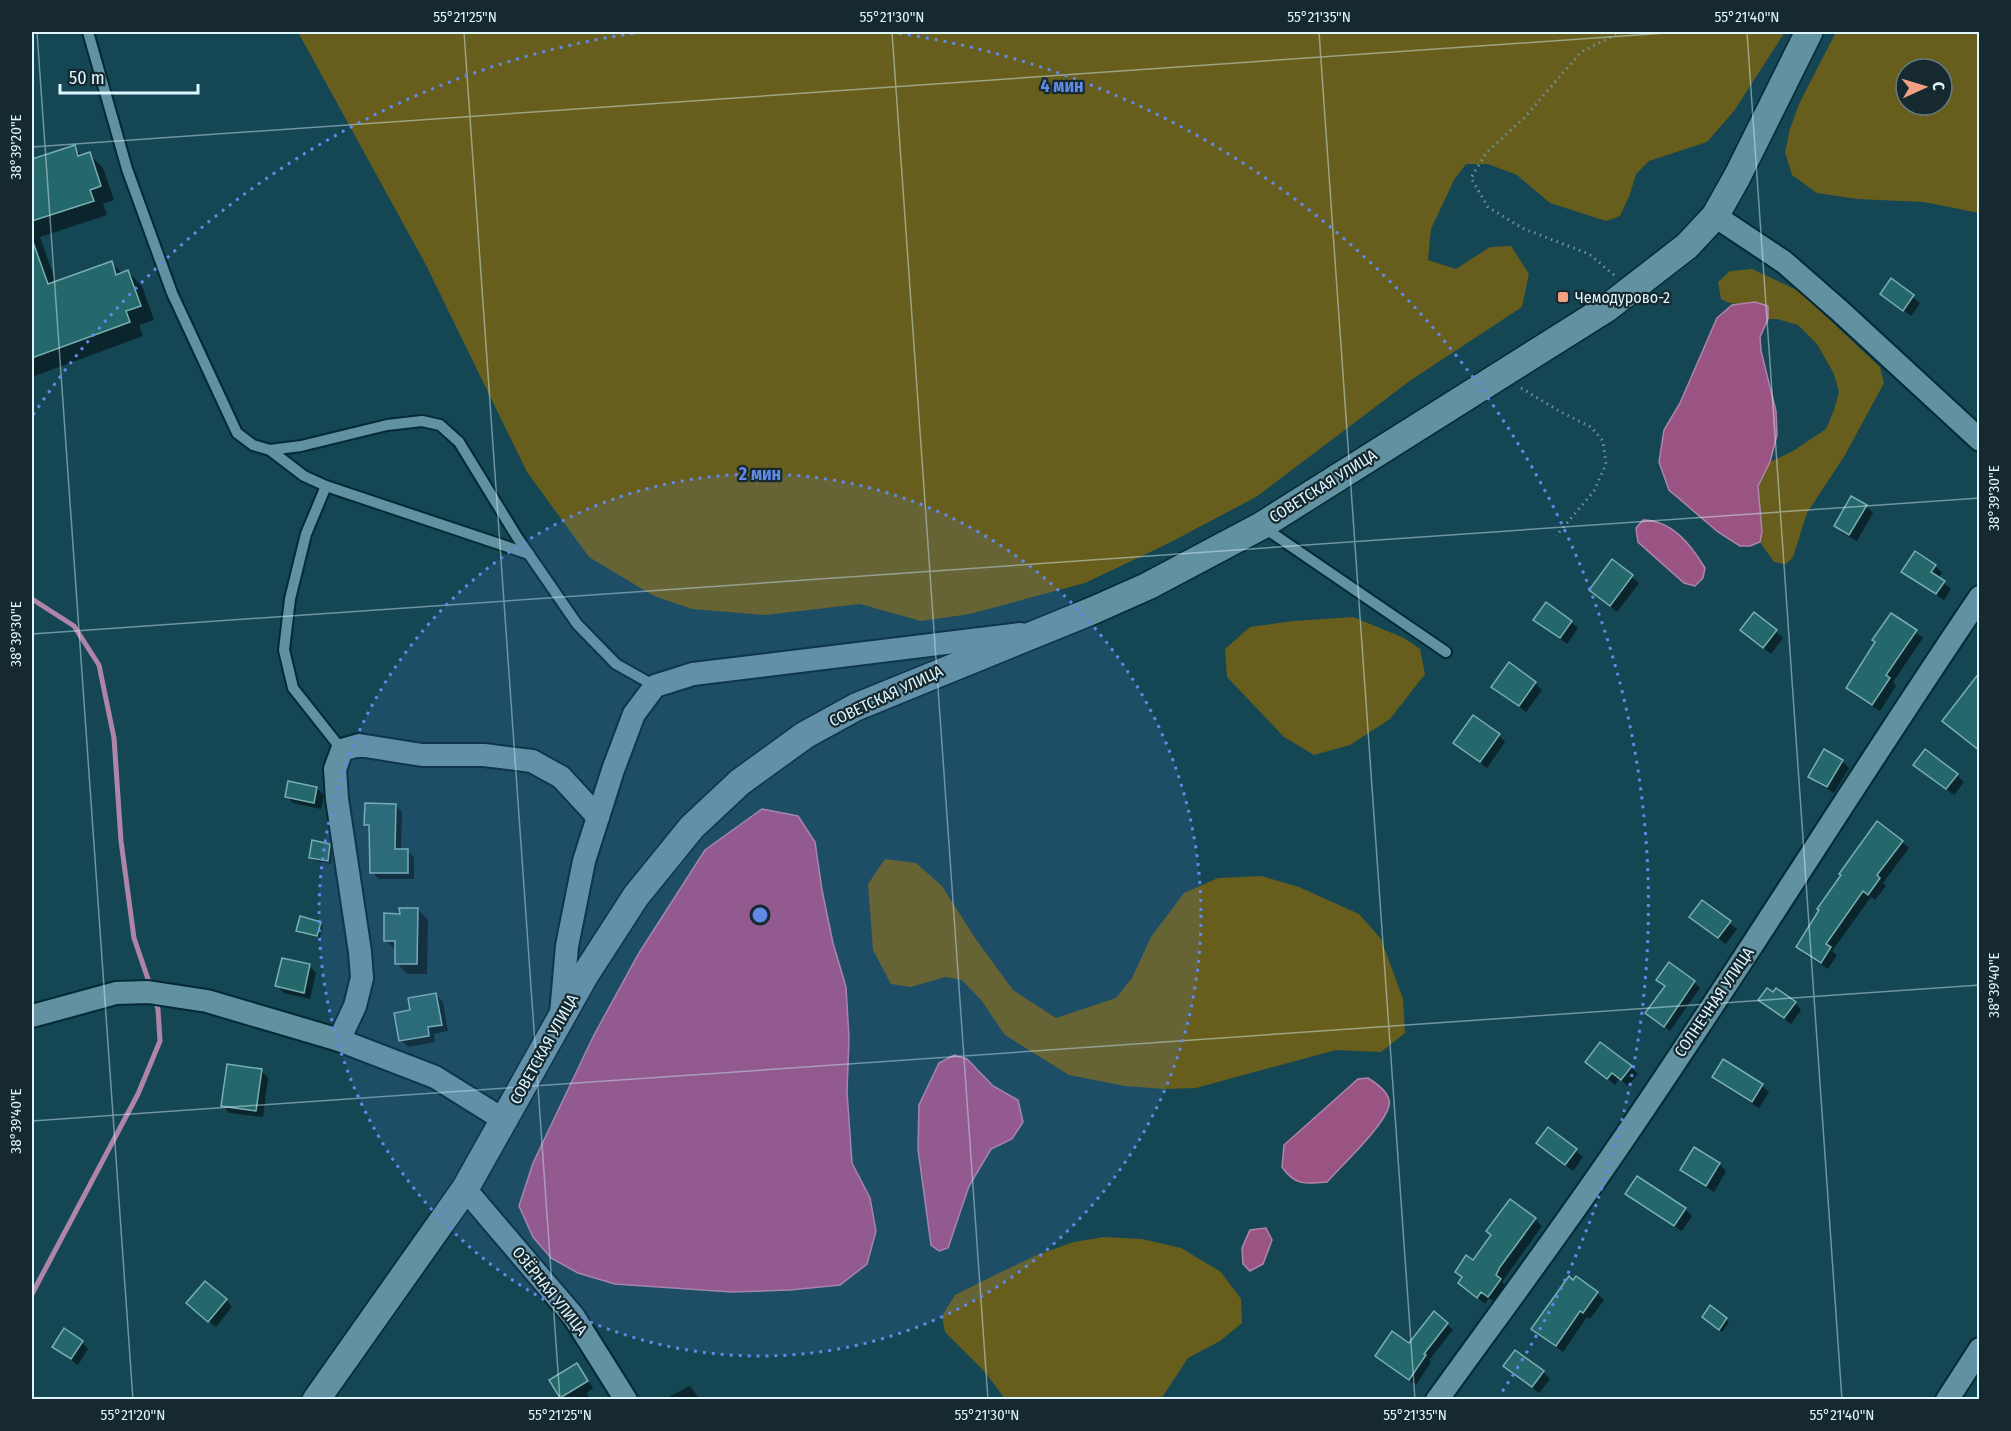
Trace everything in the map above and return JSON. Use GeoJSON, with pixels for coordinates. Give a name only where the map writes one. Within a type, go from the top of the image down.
{"type":"FeatureCollection","features":[{"type":"Feature","properties":{"kind":"street","name":"СОВЕТСКАЯ УЛИЦА"},"geometry":{"type":"LineString","coordinates":[[316,1400],[465,1189],[585,975],[636,896],[692,827],[740,782],[805,735],[856,707],[1148,586],[1261,526],[1607,308],[1687,246],[1715,216],[1737,177],[1809,32]]}},
{"type":"Feature","properties":{"kind":"street"},"geometry":{"type":"LineString","coordinates":[[1715,216],[1784,262],[1980,440]]}},
{"type":"Feature","properties":{"kind":"street","name":"СОЛНЕЧНАЯ УЛИЦА"},"geometry":{"type":"LineString","coordinates":[[1437,1400],[1616,1152],[1816,849],[1914,694],[1980,597]]}},
{"type":"Feature","properties":{"kind":"street"},"geometry":{"type":"LineString","coordinates":[[561,1019],[567,946],[584,861],[634,714],[655,686],[693,674],[1039,632]]}},
{"type":"Feature","properties":{"kind":"street"},"geometry":{"type":"LineString","coordinates":[[339,1040],[355,1006],[362,978],[337,799],[335,769],[342,750],[358,745],[422,754],[484,756],[532,761],[561,777],[598,817]]}},
{"type":"Feature","properties":{"kind":"street"},"geometry":{"type":"LineString","coordinates":[[32,1016],[116,993],[157,993],[207,1001],[339,1040],[435,1077],[504,1119]]}},
{"type":"Feature","properties":{"kind":"street","name":"ОЗЁРНАЯ УЛИЦА"},"geometry":{"type":"LineString","coordinates":[[465,1189],[574,1317],[626,1400]]}},
{"type":"Feature","properties":{"kind":"street"},"geometry":{"type":"LineString","coordinates":[[1947,1400],[1980,1349]]}},
{"type":"Feature","properties":{"kind":"lane"},"geometry":{"type":"LineString","coordinates":[[88,32],[127,169],[172,293],[237,433],[254,445],[270,450],[304,476],[326,486],[529,554]]}},
{"type":"Feature","properties":{"kind":"lane"},"geometry":{"type":"LineString","coordinates":[[270,450],[301,446],[387,425],[422,422],[440,425],[459,442],[576,624],[616,664],[655,686]]}},
{"type":"Feature","properties":{"kind":"lane"},"geometry":{"type":"LineString","coordinates":[[326,486],[306,534],[290,599],[284,650],[293,688],[342,750]]}},
{"type":"Feature","properties":{"kind":"lane"},"geometry":{"type":"LineString","coordinates":[[1261,526],[1446,652]]}},
{"type":"Feature","properties":{"kind":"path"},"geometry":{"type":"LineString","coordinates":[[1618,32],[1581,52],[1525,117],[1486,153],[1471,178],[1488,207],[1522,228],[1589,254],[1631,289]]}},
{"type":"Feature","properties":{"kind":"path"},"geometry":{"type":"LineString","coordinates":[[1503,373],[1529,394],[1591,427],[1603,441],[1606,464],[1594,491],[1556,536]]}},
{"type":"Feature","properties":{"kind":"shaded area"},"geometry":{"type":"Polygon","coordinates":[[[298,32],[1785,32],[1734,111],[1707,142],[1649,161],[1636,174],[1620,216],[1606,221],[1550,203],[1517,175],[1488,164],[1466,164],[1454,180],[1431,229],[1428,260],[1456,269],[1490,247],[1511,246],[1529,274],[1522,307],[1411,380],[1256,497],[1167,544],[1085,583],[970,614],[921,621],[860,604],[765,615],[692,609],[654,596],[589,557],[527,472],[426,265],[298,32]]]}},
{"type":"Feature","properties":{"kind":"shaded area"},"geometry":{"type":"Polygon","coordinates":[[[1836,32],[1979,32],[1979,213],[1924,202],[1857,199],[1817,193],[1792,175],[1785,152],[1799,104],[1836,32]]]}},
{"type":"Feature","properties":{"kind":"shaded area"},"geometry":{"type":"Polygon","coordinates":[[[1752,269],[1799,291],[1880,367],[1884,383],[1845,455],[1807,513],[1793,557],[1786,564],[1774,562],[1760,542],[1762,532],[1758,486],[1770,462],[1793,451],[1826,429],[1839,392],[1834,374],[1817,344],[1798,325],[1768,319],[1768,306],[1738,304],[1721,299],[1718,282],[1730,271],[1752,269]]]}},
{"type":"Feature","properties":{"kind":"shaded area"},"geometry":{"type":"Polygon","coordinates":[[[1755,302],[1768,306],[1768,319],[1760,337],[1761,351],[1776,411],[1777,435],[1770,462],[1758,486],[1762,532],[1760,542],[1750,546],[1740,546],[1718,532],[1669,490],[1659,462],[1664,430],[1680,403],[1717,318],[1732,305],[1755,302]]]}},
{"type":"Feature","properties":{"kind":"shaded area"},"geometry":{"type":"Polygon","coordinates":[[[1643,520],[1663,524],[1680,535],[1687,543],[1705,568],[1703,578],[1695,586],[1684,583],[1638,542],[1636,528],[1643,520]]]}},
{"type":"Feature","properties":{"kind":"shaded area"},"geometry":{"type":"Polygon","coordinates":[[[1353,617],[1404,638],[1420,649],[1425,674],[1390,719],[1350,745],[1314,755],[1284,737],[1227,677],[1225,649],[1250,627],[1293,621],[1353,617]]]}},
{"type":"Feature","properties":{"kind":"shaded area"},"geometry":{"type":"Polygon","coordinates":[[[762,809],[798,816],[815,842],[833,943],[846,987],[849,1038],[847,1092],[852,1163],[870,1198],[876,1231],[867,1264],[840,1285],[732,1292],[615,1284],[578,1273],[551,1258],[533,1237],[519,1206],[533,1163],[594,1035],[639,953],[705,850],[762,809]]]}},
{"type":"Feature","properties":{"kind":"shaded area"},"geometry":{"type":"Polygon","coordinates":[[[885,859],[916,863],[942,886],[975,938],[1013,990],[1056,1018],[1116,998],[1132,978],[1151,937],[1184,893],[1218,878],[1261,876],[1299,887],[1359,914],[1381,939],[1403,999],[1405,1033],[1381,1052],[1336,1050],[1196,1088],[1164,1089],[1125,1086],[1069,1075],[1005,1035],[981,1000],[962,980],[945,977],[911,987],[891,984],[873,950],[868,884],[885,859]]]}},
{"type":"Feature","properties":{"kind":"shaded area"},"geometry":{"type":"Polygon","coordinates":[[[954,1055],[967,1059],[993,1086],[1018,1100],[1023,1122],[1012,1139],[991,1149],[969,1186],[948,1248],[939,1251],[931,1245],[918,1149],[919,1105],[939,1063],[954,1055]]]}},
{"type":"Feature","properties":{"kind":"shaded area"},"geometry":{"type":"Polygon","coordinates":[[[1368,1078],[1383,1089],[1388,1097],[1389,1106],[1386,1114],[1362,1145],[1327,1182],[1296,1181],[1282,1167],[1284,1145],[1358,1079],[1368,1078]]]}},
{"type":"Feature","properties":{"kind":"shaded area"},"geometry":{"type":"Polygon","coordinates":[[[1266,1228],[1272,1240],[1263,1264],[1250,1271],[1243,1264],[1242,1248],[1250,1230],[1266,1228]]]}},
{"type":"Feature","properties":{"kind":"shaded area"},"geometry":{"type":"Polygon","coordinates":[[[1104,1237],[1142,1239],[1181,1248],[1221,1272],[1241,1299],[1242,1323],[1220,1341],[1188,1358],[1161,1399],[1005,1399],[985,1372],[945,1332],[942,1316],[955,1295],[993,1276],[1037,1255],[1074,1242],[1104,1237]]]}},
{"type":"Feature","properties":{"kind":"building"},"geometry":{"type":"Polygon","coordinates":[[[75,145],[78,156],[90,152],[101,186],[90,190],[94,201],[32,221],[32,159],[75,145]]]}},
{"type":"Feature","properties":{"kind":"building"},"geometry":{"type":"Polygon","coordinates":[[[33,242],[48,284],[112,261],[116,275],[128,270],[141,306],[126,311],[130,322],[32,358],[33,242]]]}},
{"type":"Feature","properties":{"kind":"building"},"geometry":{"type":"Polygon","coordinates":[[[1891,278],[1914,295],[1903,311],[1880,294],[1891,278]]]}},
{"type":"Feature","properties":{"kind":"building"},"geometry":{"type":"Polygon","coordinates":[[[1851,496],[1867,505],[1849,535],[1834,526],[1851,496]]]}},
{"type":"Feature","properties":{"kind":"building"},"geometry":{"type":"Polygon","coordinates":[[[1915,551],[1936,565],[1931,572],[1945,581],[1936,594],[1901,572],[1915,551]]]}},
{"type":"Feature","properties":{"kind":"building"},"geometry":{"type":"Polygon","coordinates":[[[1612,559],[1633,575],[1610,606],[1589,590],[1612,559]]]}},
{"type":"Feature","properties":{"kind":"building"},"geometry":{"type":"Polygon","coordinates":[[[1546,602],[1572,621],[1560,638],[1533,620],[1546,602]]]}},
{"type":"Feature","properties":{"kind":"building"},"geometry":{"type":"Polygon","coordinates":[[[1754,612],[1777,630],[1763,648],[1740,630],[1754,612]]]}},
{"type":"Feature","properties":{"kind":"building"},"geometry":{"type":"Polygon","coordinates":[[[1891,613],[1917,630],[1886,675],[1890,678],[1872,705],[1846,688],[1875,642],[1872,640],[1891,613]]]}},
{"type":"Feature","properties":{"kind":"building"},"geometry":{"type":"Polygon","coordinates":[[[1509,662],[1536,682],[1519,706],[1491,687],[1509,662]]]}},
{"type":"Feature","properties":{"kind":"building"},"geometry":{"type":"Polygon","coordinates":[[[1980,672],[1980,751],[1942,721],[1980,672]]]}},
{"type":"Feature","properties":{"kind":"building"},"geometry":{"type":"Polygon","coordinates":[[[1473,715],[1500,734],[1480,762],[1453,743],[1473,715]]]}},
{"type":"Feature","properties":{"kind":"building"},"geometry":{"type":"Polygon","coordinates":[[[1824,749],[1843,760],[1827,787],[1808,777],[1824,749]]]}},
{"type":"Feature","properties":{"kind":"building"},"geometry":{"type":"Polygon","coordinates":[[[1925,749],[1958,774],[1946,789],[1913,765],[1925,749]]]}},
{"type":"Feature","properties":{"kind":"building"},"geometry":{"type":"Polygon","coordinates":[[[288,781],[317,787],[314,803],[285,797],[288,781]]]}},
{"type":"Feature","properties":{"kind":"building"},"geometry":{"type":"Polygon","coordinates":[[[365,803],[396,804],[395,849],[408,849],[408,873],[370,873],[369,825],[364,825],[365,803]]]}},
{"type":"Feature","properties":{"kind":"building"},"geometry":{"type":"Polygon","coordinates":[[[1877,821],[1903,841],[1877,875],[1880,878],[1868,895],[1863,891],[1826,944],[1831,947],[1821,963],[1796,947],[1819,910],[1817,909],[1841,875],[1839,874],[1877,821]]]}},
{"type":"Feature","properties":{"kind":"building"},"geometry":{"type":"Polygon","coordinates":[[[312,840],[330,844],[328,861],[309,858],[312,840]]]}},
{"type":"Feature","properties":{"kind":"building"},"geometry":{"type":"Polygon","coordinates":[[[1702,900],[1731,921],[1718,938],[1689,917],[1702,900]]]}},
{"type":"Feature","properties":{"kind":"building"},"geometry":{"type":"Polygon","coordinates":[[[399,908],[418,908],[417,964],[395,964],[395,941],[384,941],[384,913],[400,914],[399,908]]]}},
{"type":"Feature","properties":{"kind":"building"},"geometry":{"type":"Polygon","coordinates":[[[300,916],[321,922],[317,936],[296,931],[300,916]]]}},
{"type":"Feature","properties":{"kind":"building"},"geometry":{"type":"Polygon","coordinates":[[[282,958],[310,964],[304,993],[275,986],[282,958]]]}},
{"type":"Feature","properties":{"kind":"building"},"geometry":{"type":"Polygon","coordinates":[[[1669,962],[1695,981],[1664,1027],[1645,1013],[1665,986],[1656,980],[1669,962]]]}},
{"type":"Feature","properties":{"kind":"building"},"geometry":{"type":"Polygon","coordinates":[[[1767,988],[1773,992],[1776,988],[1796,1002],[1784,1018],[1758,1000],[1767,988]]]}},
{"type":"Feature","properties":{"kind":"building"},"geometry":{"type":"Polygon","coordinates":[[[436,993],[442,1025],[428,1027],[429,1036],[399,1041],[394,1013],[410,1010],[408,998],[436,993]]]}},
{"type":"Feature","properties":{"kind":"building"},"geometry":{"type":"Polygon","coordinates":[[[1600,1042],[1632,1066],[1621,1080],[1612,1073],[1607,1079],[1585,1062],[1600,1042]]]}},
{"type":"Feature","properties":{"kind":"building"},"geometry":{"type":"Polygon","coordinates":[[[1723,1059],[1763,1084],[1752,1102],[1712,1077],[1723,1059]]]}},
{"type":"Feature","properties":{"kind":"building"},"geometry":{"type":"Polygon","coordinates":[[[227,1064],[262,1069],[256,1111],[221,1106],[227,1064]]]}},
{"type":"Feature","properties":{"kind":"building"},"geometry":{"type":"Polygon","coordinates":[[[1548,1127],[1577,1149],[1565,1165],[1536,1143],[1548,1127]]]}},
{"type":"Feature","properties":{"kind":"building"},"geometry":{"type":"Polygon","coordinates":[[[1694,1147],[1720,1163],[1706,1186],[1680,1170],[1694,1147]]]}},
{"type":"Feature","properties":{"kind":"building"},"geometry":{"type":"Polygon","coordinates":[[[1637,1176],[1686,1208],[1674,1226],[1625,1194],[1637,1176]]]}},
{"type":"Feature","properties":{"kind":"building"},"geometry":{"type":"Polygon","coordinates":[[[1510,1199],[1536,1218],[1500,1267],[1496,1275],[1501,1279],[1488,1297],[1481,1292],[1477,1298],[1458,1283],[1462,1277],[1455,1272],[1466,1255],[1473,1260],[1491,1235],[1486,1231],[1510,1199]]]}},
{"type":"Feature","properties":{"kind":"building"},"geometry":{"type":"Polygon","coordinates":[[[1569,1276],[1573,1280],[1576,1276],[1598,1292],[1583,1313],[1580,1311],[1556,1346],[1531,1329],[1569,1276]]]}},
{"type":"Feature","properties":{"kind":"building"},"geometry":{"type":"Polygon","coordinates":[[[205,1281],[227,1299],[208,1322],[186,1303],[205,1281]]]}},
{"type":"Feature","properties":{"kind":"building"},"geometry":{"type":"Polygon","coordinates":[[[1710,1305],[1727,1318],[1719,1330],[1702,1317],[1710,1305]]]}},
{"type":"Feature","properties":{"kind":"building"},"geometry":{"type":"Polygon","coordinates":[[[1434,1311],[1448,1323],[1424,1354],[1426,1355],[1409,1380],[1375,1356],[1392,1331],[1409,1343],[1434,1311]]]}},
{"type":"Feature","properties":{"kind":"building"},"geometry":{"type":"Polygon","coordinates":[[[64,1328],[83,1341],[71,1359],[52,1347],[64,1328]]]}},
{"type":"Feature","properties":{"kind":"building"},"geometry":{"type":"Polygon","coordinates":[[[1515,1350],[1544,1371],[1532,1387],[1503,1366],[1515,1350]]]}},
{"type":"Feature","properties":{"kind":"building"},"geometry":{"type":"Polygon","coordinates":[[[577,1363],[588,1381],[560,1398],[549,1380],[577,1363]]]}},
{"type":"Feature","properties":{"kind":"waterway"},"geometry":{"type":"LineString","coordinates":[[32,599],[74,626],[99,665],[114,738],[121,841],[134,938],[150,985]]}},
{"type":"Feature","properties":{"kind":"waterway"},"geometry":{"type":"LineString","coordinates":[[32,1294],[138,1094],[160,1041],[158,1009],[155,1000]]}},
{"type":"Feature","properties":{"kind":"place","name":"Чемодурово-2"},"geometry":{"type":"Point","coordinates":[1563,297]}}]}
